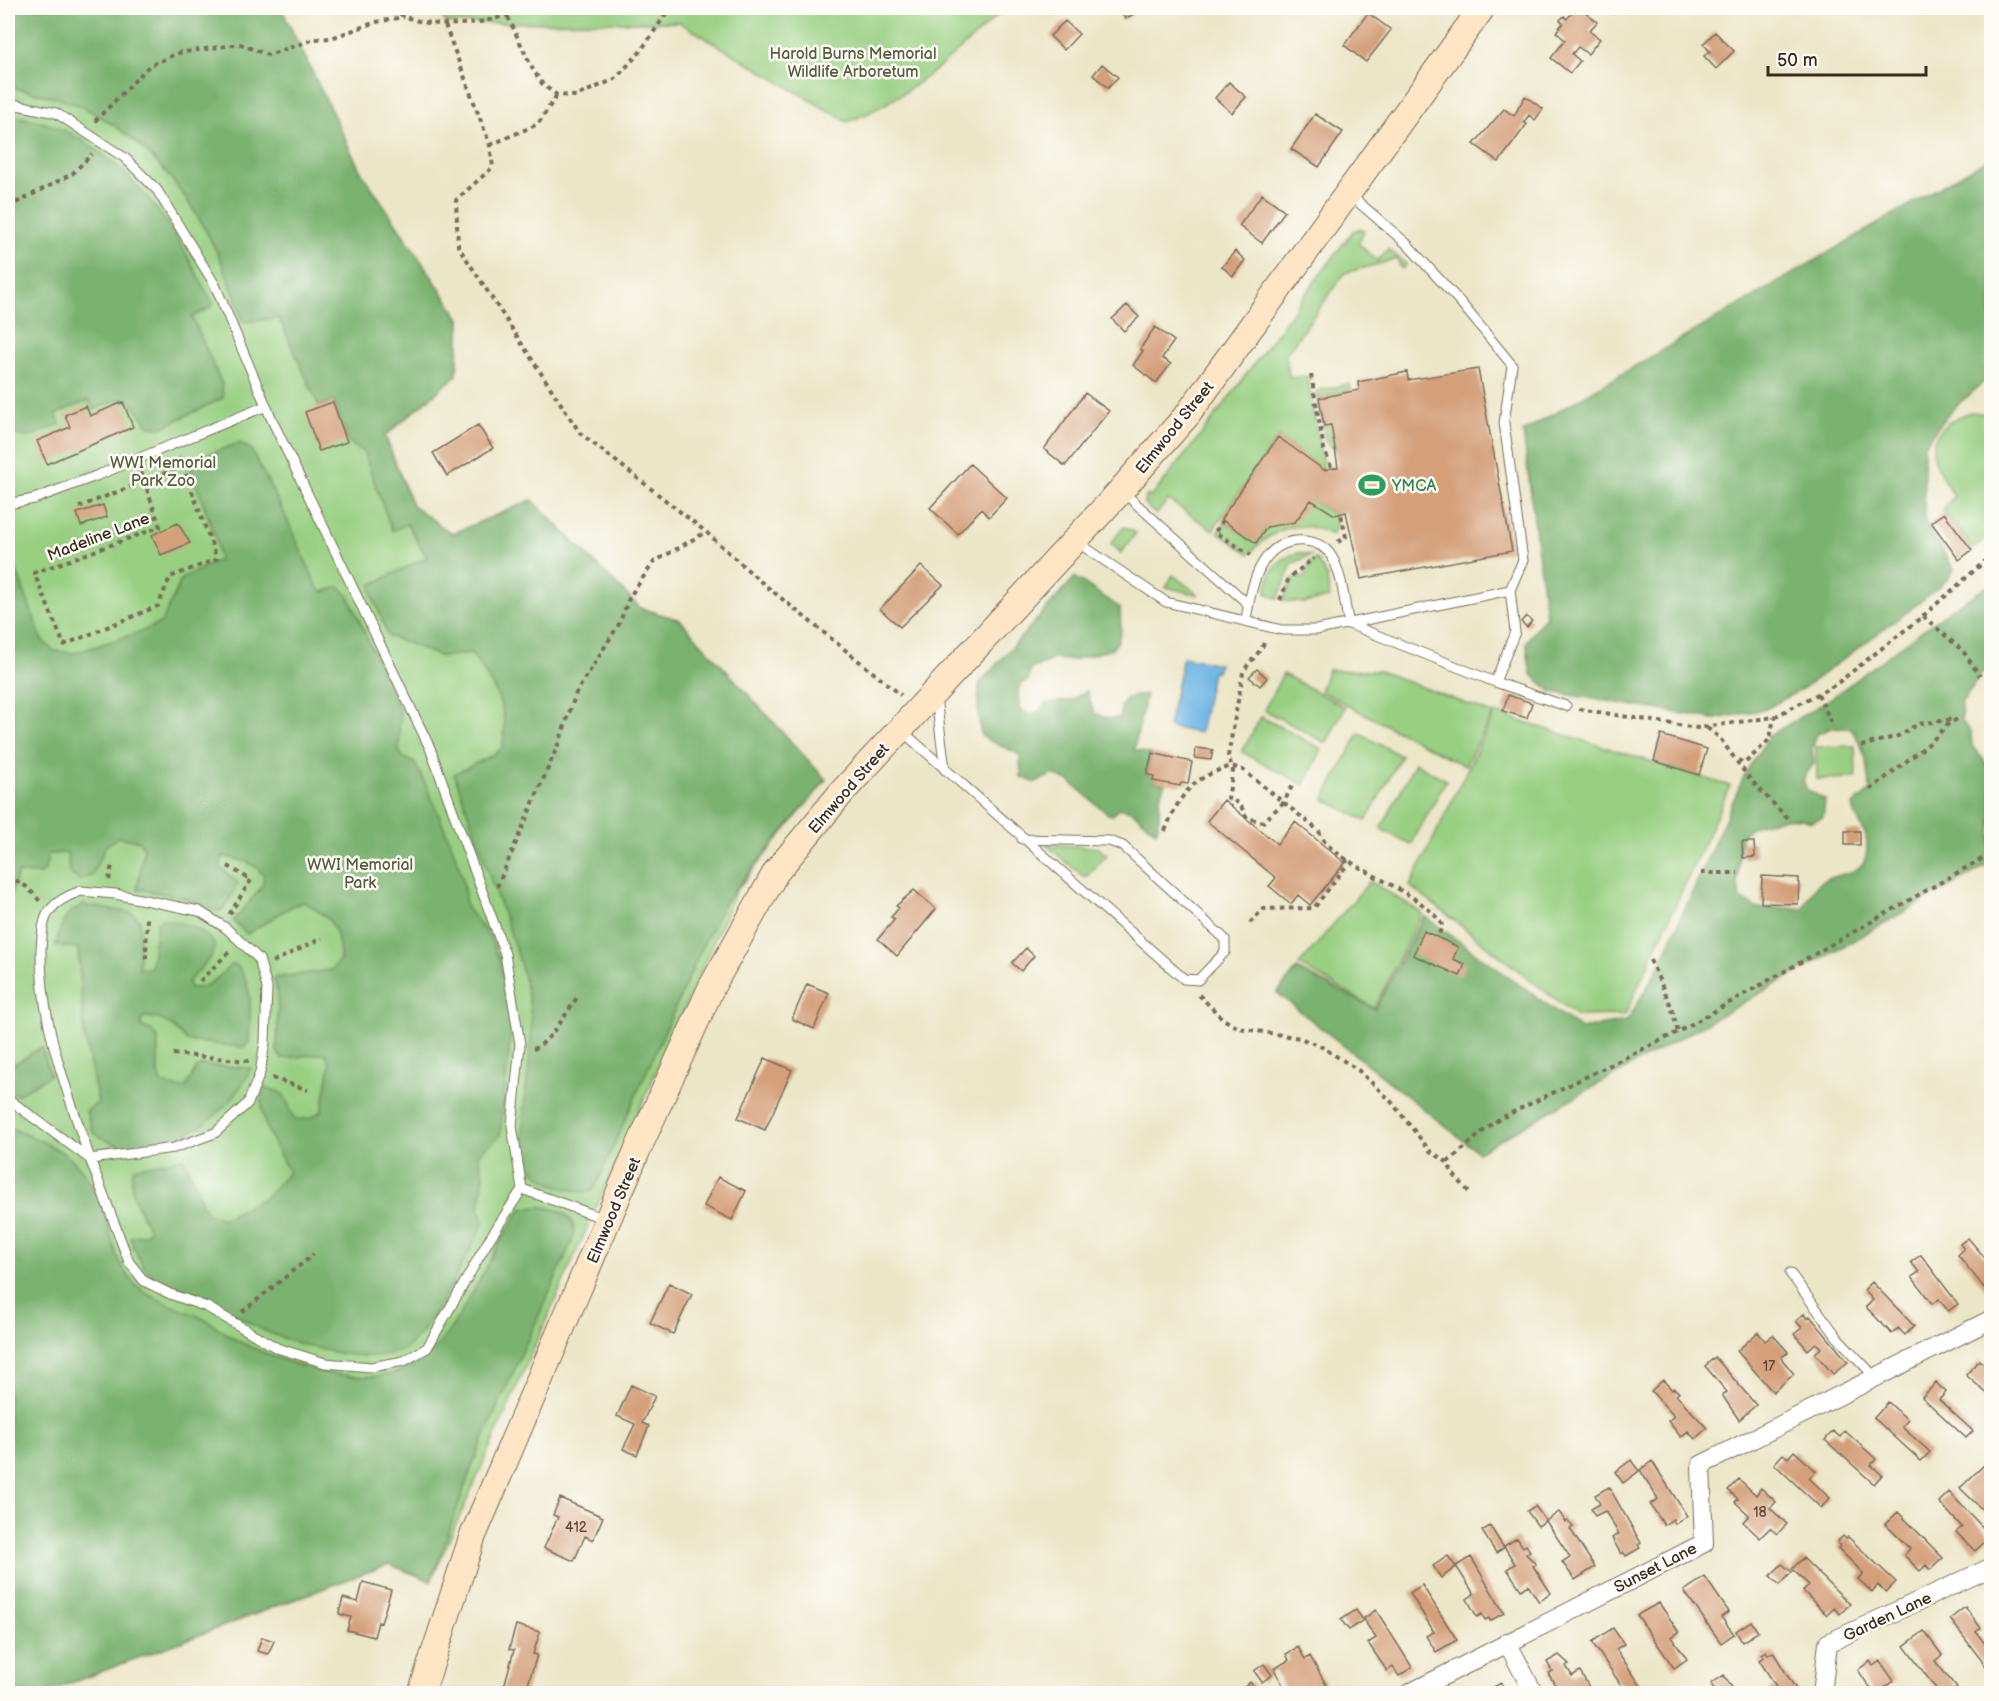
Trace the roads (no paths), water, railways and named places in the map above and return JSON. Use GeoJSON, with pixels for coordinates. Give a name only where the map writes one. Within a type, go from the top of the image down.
{"type":"FeatureCollection","features":[{"type":"Feature","properties":{"kind":"main road","name":"Elmwood Street"},"geometry":{"type":"LineString","coordinates":[[421,1694],[472,1538],[608,1221],[712,986],[776,872],[843,791],[1121,491],[1188,414],[1482,8]]}},
{"type":"Feature","properties":{"kind":"street","name":"Sunset Lane"},"geometry":{"type":"LineString","coordinates":[[1408,1694],[1704,1543],[1701,1466],[1992,1319]]}},
{"type":"Feature","properties":{"kind":"street","name":"Garden Lane"},"geometry":{"type":"LineString","coordinates":[[1822,1694],[1828,1643],[1992,1567]]}},
{"type":"Feature","properties":{"kind":"street"},"geometry":{"type":"LineString","coordinates":[[1507,1642],[1534,1694]]}},
{"type":"Feature","properties":{"kind":"lane"},"geometry":{"type":"LineString","coordinates":[[8,103],[56,113],[125,158],[157,190],[215,285],[266,406],[430,748],[505,954],[520,1052],[513,1126],[522,1189],[489,1238],[427,1348],[404,1361],[372,1367],[325,1363],[277,1348],[207,1307],[170,1294],[144,1281],[129,1262],[90,1159],[52,1047],[41,985],[42,934],[49,911],[66,896],[81,891],[115,894],[199,911],[223,926],[259,960],[267,988],[260,1073],[248,1103],[215,1133],[174,1148],[90,1159],[8,1099]]}},
{"type":"Feature","properties":{"kind":"lane"},"geometry":{"type":"LineString","coordinates":[[1347,193],[1407,244],[1487,333],[1512,365],[1504,423],[1522,560],[1510,590],[1515,632],[1495,682]]}},
{"type":"Feature","properties":{"kind":"lane"},"geometry":{"type":"LineString","coordinates":[[8,504],[34,499],[96,477],[266,406]]}},
{"type":"Feature","properties":{"kind":"lane"},"geometry":{"type":"LineString","coordinates":[[1121,491],[1248,604]]}},
{"type":"Feature","properties":{"kind":"lane"},"geometry":{"type":"LineString","coordinates":[[1075,541],[1166,602],[1282,630],[1317,630],[1510,590]]}},
{"type":"Feature","properties":{"kind":"lane"},"geometry":{"type":"LineString","coordinates":[[1246,620],[1254,578],[1275,549],[1297,541],[1323,546],[1333,558],[1348,624]]}},
{"type":"Feature","properties":{"kind":"lane"},"geometry":{"type":"LineString","coordinates":[[1348,624],[1495,682],[1566,706]]}},
{"type":"Feature","properties":{"kind":"lane"},"geometry":{"type":"LineString","coordinates":[[936,690],[938,726],[945,770]]}},
{"type":"Feature","properties":{"kind":"lane"},"geometry":{"type":"LineString","coordinates":[[900,729],[1022,839],[1131,930],[1184,979],[1198,980],[1225,952],[1225,939],[1123,846],[1109,840],[1022,839]]}},
{"type":"Feature","properties":{"kind":"lane"},"geometry":{"type":"LineString","coordinates":[[522,1189],[608,1221]]}},
{"type":"Feature","properties":{"kind":"lane"},"geometry":{"type":"LineString","coordinates":[[1790,1273],[1838,1338],[1875,1377]]}},
{"type":"Feature","properties":{"kind":"water"},"geometry":{"type":"Polygon","coordinates":[[[1183,657],[1219,664],[1217,672],[1212,672],[1200,733],[1168,727],[1183,657]]]}},
{"type":"Feature","properties":{"kind":"place","name":"YMCA"},"geometry":{"type":"Point","coordinates":[1372,485]}},
{"type":"Feature","properties":{"kind":"park label","name":"Harold Burns Memorial Wildlife Arboretum"},"geometry":{"type":"Point","coordinates":[853,62]}},
{"type":"Feature","properties":{"kind":"park label","name":"WWI Memorial Park Zoo"},"geometry":{"type":"Point","coordinates":[163,471]}},
{"type":"Feature","properties":{"kind":"park label","name":"WWI Memorial Park"},"geometry":{"type":"Point","coordinates":[360,873]}}]}
